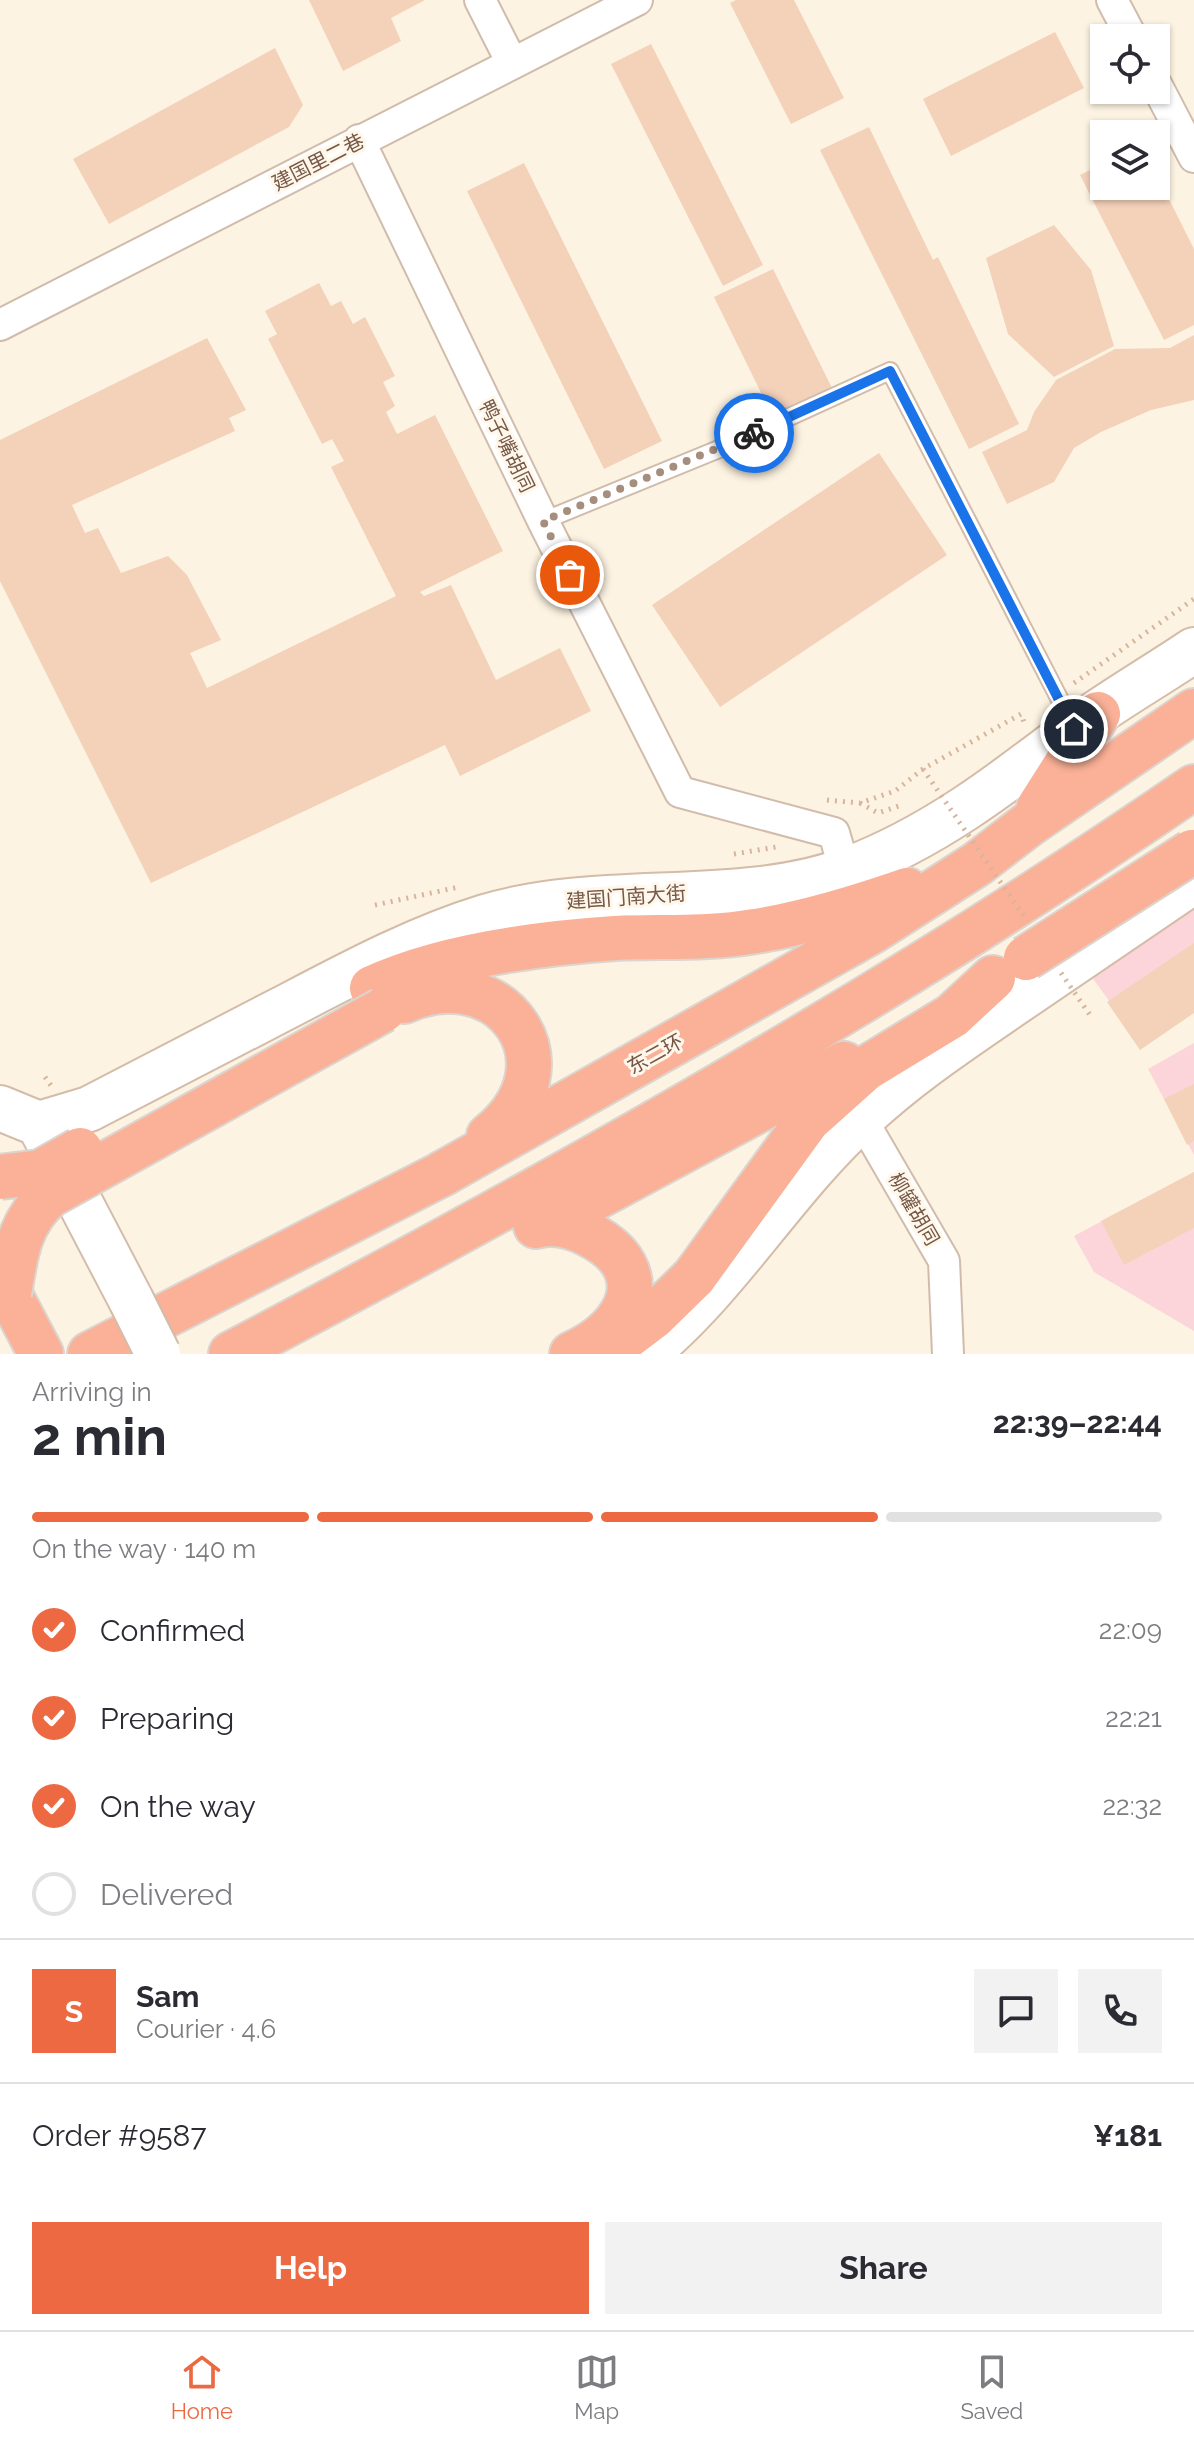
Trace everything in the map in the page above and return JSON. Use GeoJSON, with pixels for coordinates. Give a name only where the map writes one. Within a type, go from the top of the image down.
{"type":"FeatureCollection","features":[{"type":"Feature","properties":{"kind":"highway"},"geometry":{"type":"LineString","coordinates":[[1029,824],[1079,711]]}},
{"type":"Feature","properties":{"kind":"highway","name":"东二环"},"geometry":{"type":"LineString","coordinates":[[90,1354],[440,1175],[874,930],[977,864],[1029,824],[1194,711]]}},
{"type":"Feature","properties":{"kind":"highway"},"geometry":{"type":"LineString","coordinates":[[231,1354],[406,1262],[768,1057],[1118,840],[1194,787]]}},
{"type":"Feature","properties":{"kind":"highway"},"geometry":{"type":"LineString","coordinates":[[1118,840],[1194,808]]}},
{"type":"Feature","properties":{"kind":"highway"},"geometry":{"type":"LineString","coordinates":[[406,1262],[550,1222],[759,1112],[1026,956],[1194,850]]}},
{"type":"Feature","properties":{"kind":"highway"},"geometry":{"type":"LineString","coordinates":[[41,1354],[5,1285],[22,1229],[34,1209],[50,1195],[378,999],[392,979],[508,951],[617,938],[753,932],[874,902],[977,864]]}},
{"type":"Feature","properties":{"kind":"highway"},"geometry":{"type":"LineString","coordinates":[[604,1354],[653,1317],[694,1277],[808,1120],[865,1069],[952,1016],[1026,956]]}},
{"type":"Feature","properties":{"kind":"highway"},"geometry":{"type":"LineString","coordinates":[[0,1177],[41,1172],[378,999],[471,993],[503,1009],[528,1044],[531,1074],[510,1119],[440,1175]]}},
{"type":"Feature","properties":{"kind":"highway"},"geometry":{"type":"LineString","coordinates":[[550,1222],[580,1230],[609,1245],[624,1261],[631,1289],[626,1311],[591,1346],[572,1354]]}},
{"type":"Feature","properties":{"kind":"street"},"geometry":{"type":"LineString","coordinates":[[480,0],[512,63]]}},
{"type":"Feature","properties":{"kind":"street","name":"建国里二巷"},"geometry":{"type":"LineString","coordinates":[[0,325],[637,0]]}},
{"type":"Feature","properties":{"kind":"street"},"geometry":{"type":"LineString","coordinates":[[1112,0],[1125,24]]}},
{"type":"Feature","properties":{"kind":"street"},"geometry":{"type":"LineString","coordinates":[[1166,104],[1194,157]]}},
{"type":"Feature","properties":{"kind":"street","name":"鸭子嘴胡同"},"geometry":{"type":"LineString","coordinates":[[359,140],[543,521],[680,792],[834,833],[845,871]]}},
{"type":"Feature","properties":{"kind":"street","name":"建国门南大街"},"geometry":{"type":"LineString","coordinates":[[19,1116],[89,1109],[372,962],[485,917],[557,901],[773,886],[845,871],[912,842],[1010,780],[1079,711],[1194,650]]}},
{"type":"Feature","properties":{"kind":"street"},"geometry":{"type":"LineString","coordinates":[[646,1354],[680,1326],[733,1268],[788,1194],[861,1118],[922,1067],[1194,881]]}},
{"type":"Feature","properties":{"kind":"street"},"geometry":{"type":"LineString","coordinates":[[19,1116],[131,1300],[158,1354]]}},
{"type":"Feature","properties":{"kind":"street","name":"柳罐胡同"},"geometry":{"type":"LineString","coordinates":[[861,1118],[944,1261],[948,1354]]}},
{"type":"Feature","properties":{"kind":"lane"},"geometry":{"type":"LineString","coordinates":[[543,521],[719,449],[890,371],[1079,711]]}},
{"type":"Feature","properties":{"kind":"path"},"geometry":{"type":"LineString","coordinates":[[1079,711],[1194,599]]}},
{"type":"Feature","properties":{"kind":"path"},"geometry":{"type":"LineString","coordinates":[[860,803],[895,791],[923,769],[1021,714],[1025,725],[1014,733]]}},
{"type":"Feature","properties":{"kind":"path"},"geometry":{"type":"LineString","coordinates":[[923,769],[1026,956],[1090,1015]]}},
{"type":"Feature","properties":{"kind":"path"},"geometry":{"type":"LineString","coordinates":[[932,790],[943,782]]}},
{"type":"Feature","properties":{"kind":"path"},"geometry":{"type":"LineString","coordinates":[[818,800],[860,803],[878,813],[906,803]]}},
{"type":"Feature","properties":{"kind":"shaded area"},"geometry":{"type":"Polygon","coordinates":[[[1194,889],[1194,967],[1121,1017],[1083,965],[1194,889]]]}},
{"type":"Feature","properties":{"kind":"shaded area"},"geometry":{"type":"Polygon","coordinates":[[[1194,1043],[1194,1155],[1148,1069],[1194,1043]]]}},
{"type":"Feature","properties":{"kind":"shaded area"},"geometry":{"type":"Polygon","coordinates":[[[1194,1172],[1194,1331],[1094,1272],[1074,1236],[1194,1172]]]}},
{"type":"Feature","properties":{"kind":"building"},"geometry":{"type":"Polygon","coordinates":[[[309,0],[425,0],[391,18],[401,41],[343,71],[309,0]]]}},
{"type":"Feature","properties":{"kind":"building"},"geometry":{"type":"Polygon","coordinates":[[[736,0],[794,0],[844,98],[791,124],[730,3],[736,0]]]}},
{"type":"Feature","properties":{"kind":"building"},"geometry":{"type":"Polygon","coordinates":[[[1055,32],[1084,88],[951,156],[923,99],[1055,32]]]}},
{"type":"Feature","properties":{"kind":"building"},"geometry":{"type":"Polygon","coordinates":[[[651,44],[763,265],[723,286],[611,64],[651,44]]]}},
{"type":"Feature","properties":{"kind":"building"},"geometry":{"type":"Polygon","coordinates":[[[275,48],[303,105],[289,127],[109,224],[73,159],[275,48]]]}},
{"type":"Feature","properties":{"kind":"building"},"geometry":{"type":"Polygon","coordinates":[[[869,127],[933,260],[938,257],[1019,424],[969,449],[820,150],[869,127]]]}},
{"type":"Feature","properties":{"kind":"building"},"geometry":{"type":"Polygon","coordinates":[[[524,163],[662,441],[604,469],[467,191],[524,163]]]}},
{"type":"Feature","properties":{"kind":"building"},"geometry":{"type":"Polygon","coordinates":[[[1090,170],[1090,195],[1080,175],[1090,170]]]}},
{"type":"Feature","properties":{"kind":"building"},"geometry":{"type":"Polygon","coordinates":[[[1093,200],[1170,200],[1194,249],[1194,325],[1164,340],[1093,200]]]}},
{"type":"Feature","properties":{"kind":"building"},"geometry":{"type":"Polygon","coordinates":[[[1054,225],[1091,270],[1114,346],[1054,377],[1008,334],[986,258],[1054,225]]]}},
{"type":"Feature","properties":{"kind":"building"},"geometry":{"type":"Polygon","coordinates":[[[773,269],[834,392],[775,421],[714,297],[773,269]]]}},
{"type":"Feature","properties":{"kind":"building"},"geometry":{"type":"Polygon","coordinates":[[[319,283],[331,306],[341,301],[353,324],[365,317],[395,376],[383,382],[395,406],[386,412],[397,434],[435,415],[503,551],[420,592],[424,596],[451,585],[496,680],[560,648],[591,711],[460,776],[445,745],[151,883],[0,581],[0,440],[207,338],[246,410],[229,418],[235,431],[72,505],[85,533],[98,528],[121,573],[168,556],[187,575],[221,640],[190,653],[207,688],[396,596],[331,467],[344,461],[332,439],[322,444],[268,339],[277,334],[265,311],[319,283]]]}},
{"type":"Feature","properties":{"kind":"building"},"geometry":{"type":"Polygon","coordinates":[[[1194,335],[1194,400],[1151,410],[1101,432],[1074,448],[1054,482],[1007,504],[982,452],[1027,430],[1034,412],[1056,380],[1115,349],[1170,348],[1194,335]]]}},
{"type":"Feature","properties":{"kind":"building"},"geometry":{"type":"Polygon","coordinates":[[[879,453],[947,555],[720,707],[652,605],[879,453]]]}},
{"type":"Feature","properties":{"kind":"building"},"geometry":{"type":"Polygon","coordinates":[[[1194,943],[1194,1013],[1140,1050],[1107,1002],[1194,943]]]}},
{"type":"Feature","properties":{"kind":"building"},"geometry":{"type":"Polygon","coordinates":[[[1194,1084],[1194,1141],[1187,1145],[1164,1099],[1194,1084]]]}},
{"type":"Feature","properties":{"kind":"building"},"geometry":{"type":"Polygon","coordinates":[[[1194,1172],[1194,1228],[1124,1265],[1101,1221],[1194,1172]]]}},
{"type":"Feature","properties":{"kind":"way so far"},"geometry":{"type":"LineString","coordinates":[[570,575],[543,521],[754,433]]}},
{"type":"Feature","properties":{"kind":"route"},"geometry":{"type":"LineString","coordinates":[[754,433],[890,371],[1074,729]]}}]}
